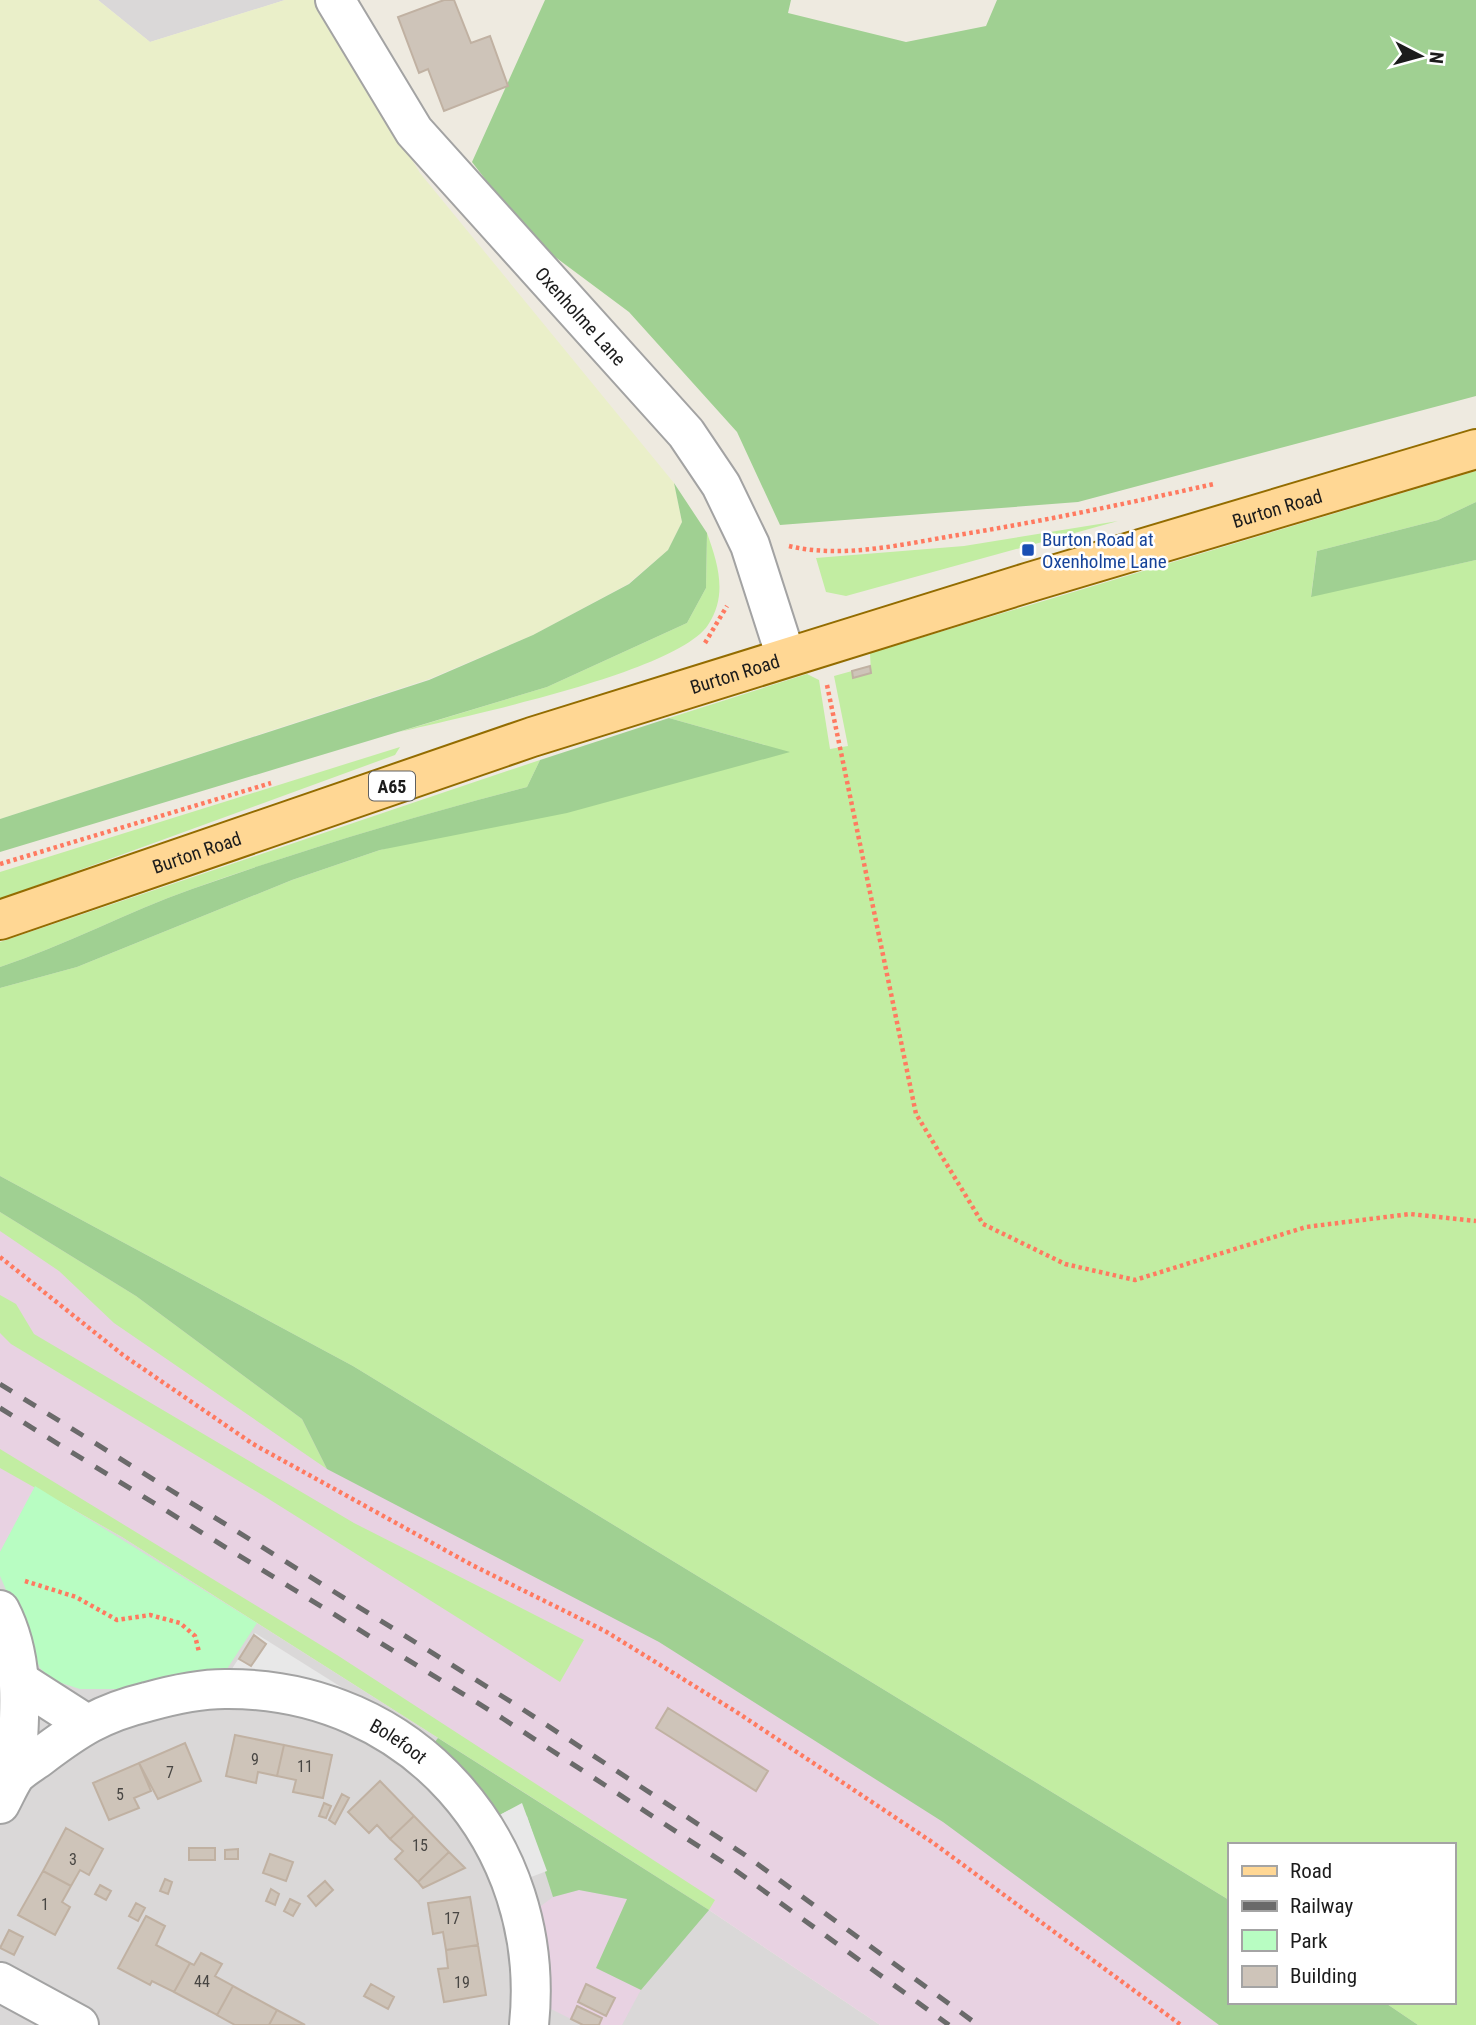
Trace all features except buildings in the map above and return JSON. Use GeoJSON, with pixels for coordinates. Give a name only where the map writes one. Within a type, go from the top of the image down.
{"type":"FeatureCollection","features":[{"type":"Feature","properties":{"kind":"main road","name":"Burton Road"},"geometry":{"type":"LineString","coordinates":[[0,920],[533,737],[802,652],[1476,449]]}},
{"type":"Feature","properties":{"kind":"street","name":"Oxenholme Lane"},"geometry":{"type":"LineString","coordinates":[[335,0],[414,131],[686,433],[721,485],[802,652]]}},
{"type":"Feature","properties":{"kind":"street","name":"Bolefoot"},"geometry":{"type":"LineString","coordinates":[[8,1594],[21,1682],[8,1789]]}},
{"type":"Feature","properties":{"kind":"street"},"geometry":{"type":"LineString","coordinates":[[21,1682],[85,1723]]}},
{"type":"Feature","properties":{"kind":"street","name":"Bolefoot"},"geometry":{"type":"LineString","coordinates":[[8,1789],[85,1723],[116,1709],[181,1693],[242,1689],[298,1696],[336,1706],[371,1721],[436,1769],[463,1796],[487,1829],[510,1874],[526,1924],[532,1973],[529,2025]]}},
{"type":"Feature","properties":{"kind":"street"},"geometry":{"type":"LineString","coordinates":[[0,1982],[79,2025]]}},
{"type":"Feature","properties":{"kind":"path"},"geometry":{"type":"LineString","coordinates":[[786,545],[804,550],[848,551],[934,539],[1075,516],[1225,481]]}},
{"type":"Feature","properties":{"kind":"path"},"geometry":{"type":"LineString","coordinates":[[704,643],[726,610],[727,599]]}},
{"type":"Feature","properties":{"kind":"path"},"geometry":{"type":"LineString","coordinates":[[802,652],[916,1114],[983,1224],[1065,1265],[1135,1280],[1306,1227],[1410,1214],[1476,1221]]}},
{"type":"Feature","properties":{"kind":"path"},"geometry":{"type":"LineString","coordinates":[[0,864],[281,780]]}},
{"type":"Feature","properties":{"kind":"path"},"geometry":{"type":"LineString","coordinates":[[0,1257],[123,1355],[253,1444],[472,1565],[605,1631],[735,1712],[932,1842],[1181,2025]]}},
{"type":"Feature","properties":{"kind":"path"},"geometry":{"type":"LineString","coordinates":[[8,1594],[76,1597],[117,1620],[150,1615],[180,1623],[195,1636],[200,1655],[198,1661]]}},
{"type":"Feature","properties":{"kind":"shaded area"},"geometry":{"type":"Polygon","coordinates":[[[98,0],[285,0],[150,42],[98,0]]]}},
{"type":"Feature","properties":{"kind":"shaded area"},"geometry":{"type":"Polygon","coordinates":[[[0,1176],[1228,1899],[1228,2004],[1387,2004],[1418,2025],[880,2025],[709,1910],[122,1537],[35,1487],[0,1552],[0,1176]]]}},
{"type":"Feature","properties":{"kind":"shaded area"},"geometry":{"type":"Polygon","coordinates":[[[0,1468],[122,1537],[709,1910],[880,2025],[0,2025],[0,1468]]]}},
{"type":"Feature","properties":{"kind":"shaded area"},"geometry":{"type":"Polygon","coordinates":[[[255,1633],[357,1697],[228,1675],[255,1633]]]}},
{"type":"Feature","properties":{"kind":"shaded area"},"geometry":{"type":"Polygon","coordinates":[[[522,1803],[547,1871],[523,1880],[494,1818],[522,1803]]]}},
{"type":"Feature","properties":{"kind":"shaded area"},"geometry":{"type":"Polygon","coordinates":[[[579,1890],[627,1899],[674,1928],[622,2025],[583,2025],[541,2004],[534,1911],[553,1897],[579,1890]]]}},
{"type":"Feature","properties":{"kind":"green space"},"geometry":{"type":"Polygon","coordinates":[[[0,0],[98,0],[150,42],[285,0],[314,0],[420,173],[674,483],[682,522],[668,550],[628,584],[533,635],[429,679],[0,819],[0,0]]]}},
{"type":"Feature","properties":{"kind":"green space"},"geometry":{"type":"Polygon","coordinates":[[[545,0],[791,0],[788,13],[906,42],[986,26],[997,0],[1476,0],[1476,396],[1078,502],[780,525],[737,432],[629,312],[531,239],[472,162],[545,0]]]}},
{"type":"Feature","properties":{"kind":"green space"},"geometry":{"type":"Polygon","coordinates":[[[1476,471],[1476,502],[1438,520],[1317,551],[1311,596],[1476,560],[1476,2025],[1418,2025],[1387,2004],[1455,2004],[1455,1843],[1228,1843],[1228,1899],[353,1366],[0,1176],[0,988],[77,967],[292,880],[380,850],[765,745],[669,718],[807,674],[819,680],[830,749],[848,746],[834,676],[852,671],[854,678],[871,673],[870,653],[1476,471]]]}},
{"type":"Feature","properties":{"kind":"green space"},"geometry":{"type":"Polygon","coordinates":[[[674,483],[707,533],[706,588],[687,623],[547,687],[0,852],[0,819],[429,680],[533,635],[629,584],[668,550],[682,522],[674,483]]]}},
{"type":"Feature","properties":{"kind":"green space"},"geometry":{"type":"Polygon","coordinates":[[[1476,502],[1476,560],[1311,597],[1317,551],[1438,520],[1476,502]]]}},
{"type":"Feature","properties":{"kind":"green space"},"geometry":{"type":"Polygon","coordinates":[[[1118,521],[846,596],[826,592],[816,558],[964,546],[1118,521]]]}},
{"type":"Feature","properties":{"kind":"green space"},"geometry":{"type":"Polygon","coordinates":[[[707,533],[719,579],[718,602],[708,625],[688,643],[655,660],[565,691],[399,732],[547,687],[687,623],[706,588],[707,533]]]}},
{"type":"Feature","properties":{"kind":"green space"},"geometry":{"type":"Polygon","coordinates":[[[669,718],[790,752],[567,813],[380,850],[292,880],[77,967],[0,988],[0,967],[168,898],[358,834],[527,787],[540,760],[669,718]]]}},
{"type":"Feature","properties":{"kind":"green space"},"geometry":{"type":"Polygon","coordinates":[[[400,747],[395,755],[0,899],[0,872],[400,747]]]}},
{"type":"Feature","properties":{"kind":"green space"},"geometry":{"type":"Polygon","coordinates":[[[540,760],[527,787],[359,834],[233,875],[168,898],[0,967],[0,942],[540,760]]]}},
{"type":"Feature","properties":{"kind":"green space"},"geometry":{"type":"Polygon","coordinates":[[[0,1176],[353,1366],[1228,1899],[1228,2004],[1387,2004],[1418,2025],[1219,2025],[943,1822],[659,1642],[327,1469],[302,1419],[136,1296],[0,1212],[0,1176]]]}},
{"type":"Feature","properties":{"kind":"green space"},"geometry":{"type":"Polygon","coordinates":[[[0,1212],[136,1296],[302,1419],[327,1469],[114,1323],[59,1271],[0,1231],[0,1212]]]}},
{"type":"Feature","properties":{"kind":"green space"},"geometry":{"type":"Polygon","coordinates":[[[0,1295],[16,1304],[34,1334],[354,1523],[584,1640],[560,1682],[264,1496],[11,1344],[0,1333],[0,1295]]]}},
{"type":"Feature","properties":{"kind":"green space"},"geometry":{"type":"Polygon","coordinates":[[[0,1449],[337,1655],[715,1900],[709,1910],[122,1537],[0,1468],[0,1449]]]}},
{"type":"Feature","properties":{"kind":"green space"},"geometry":{"type":"Polygon","coordinates":[[[35,1486],[257,1623],[223,1675],[122,1689],[80,1689],[52,1680],[40,1668],[0,1576],[0,1552],[35,1486]]]}},
{"type":"Feature","properties":{"kind":"green space"},"geometry":{"type":"Polygon","coordinates":[[[438,1738],[709,1910],[641,1990],[596,1968],[627,1899],[579,1890],[553,1897],[527,1816],[509,1810],[494,1818],[430,1748],[438,1738]]]}},
{"type":"Feature","properties":{"kind":"railway"},"geometry":{"type":"LineString","coordinates":[[0,1384],[513,1703],[745,1855],[978,2025]]}},
{"type":"Feature","properties":{"kind":"railway"},"geometry":{"type":"LineString","coordinates":[[0,1408],[502,1718],[735,1870],[949,2025]]}},
{"type":"Feature","properties":{"kind":"place","name":"Burton Road at Oxenholme Lane"},"geometry":{"type":"Point","coordinates":[1028,550]}}]}
